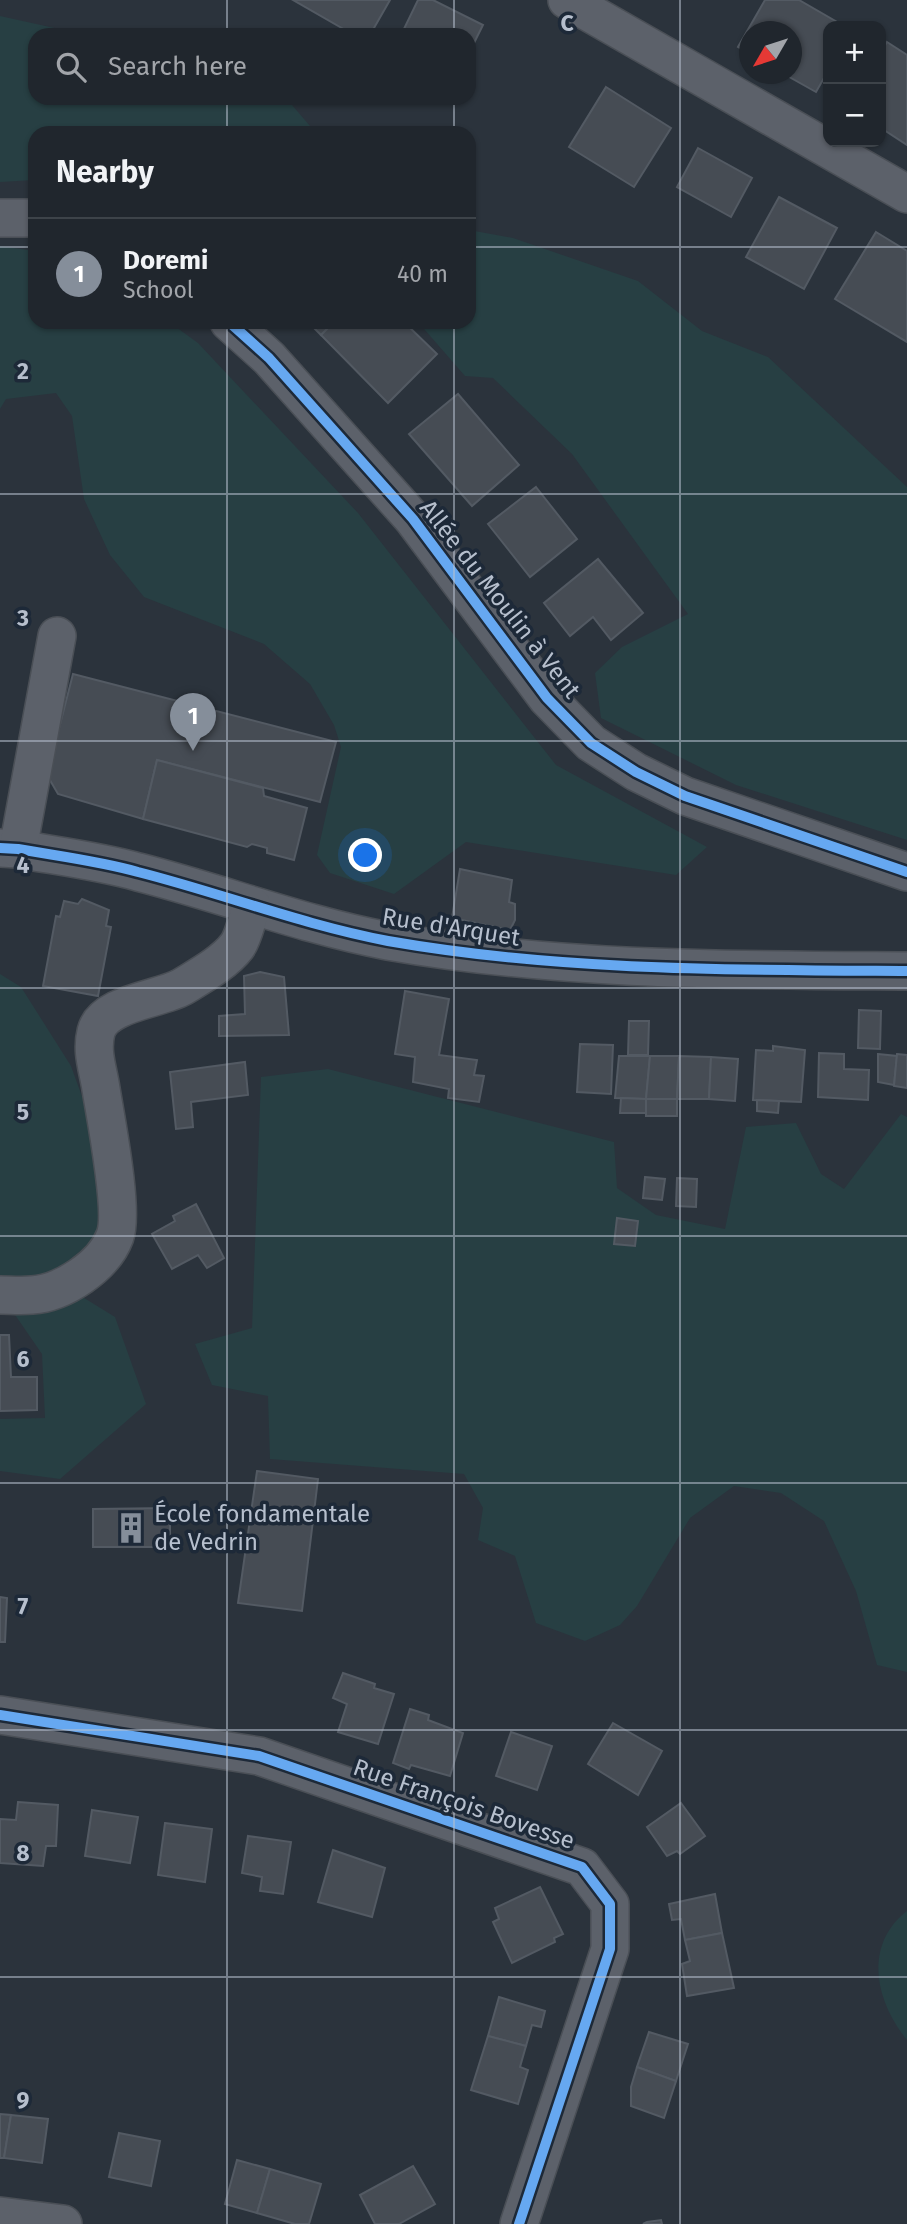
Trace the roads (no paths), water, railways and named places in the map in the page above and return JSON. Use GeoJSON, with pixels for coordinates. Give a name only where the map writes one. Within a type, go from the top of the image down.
{"type":"FeatureCollection","features":[{"type":"Feature","properties":{"kind":"street"},"geometry":{"type":"LineString","coordinates":[[568,0],[907,194]]}},
{"type":"Feature","properties":{"kind":"street"},"geometry":{"type":"LineString","coordinates":[[0,218],[28,218]]}},
{"type":"Feature","properties":{"kind":"street","name":"Allée du Moulin à Vent"},"geometry":{"type":"LineString","coordinates":[[237,329],[269,358],[412,519],[547,698],[591,743],[636,772],[685,796],[907,872]]}},
{"type":"Feature","properties":{"kind":"street"},"geometry":{"type":"LineString","coordinates":[[9,848],[57,636]]}},
{"type":"Feature","properties":{"kind":"street","name":"Rue d'Arquet"},"geometry":{"type":"LineString","coordinates":[[9,848],[136,871],[252,906],[385,940],[500,958],[759,970],[907,971]]}},
{"type":"Feature","properties":{"kind":"street"},"geometry":{"type":"LineString","coordinates":[[0,1295],[34,1295],[63,1286],[95,1265],[109,1248],[116,1234],[115,1182],[93,1052],[97,1029],[106,1016],[120,1007],[146,1001],[180,987],[220,961],[238,944],[252,906]]}},
{"type":"Feature","properties":{"kind":"street","name":"Rue François Bovesse"},"geometry":{"type":"LineString","coordinates":[[0,1715],[259,1756],[582,1867],[610,1904],[610,1949],[519,2224]]}},
{"type":"Feature","properties":{"kind":"street"},"geometry":{"type":"LineString","coordinates":[[0,2216],[63,2224]]}},
{"type":"Feature","properties":{"kind":"place","name":"Doremi"},"geometry":{"type":"Point","coordinates":[193,751]}},
{"type":"Feature","properties":{"kind":"place","name":"École fondamentale de Vedrin"},"geometry":{"type":"Point","coordinates":[131,1528]}}]}
